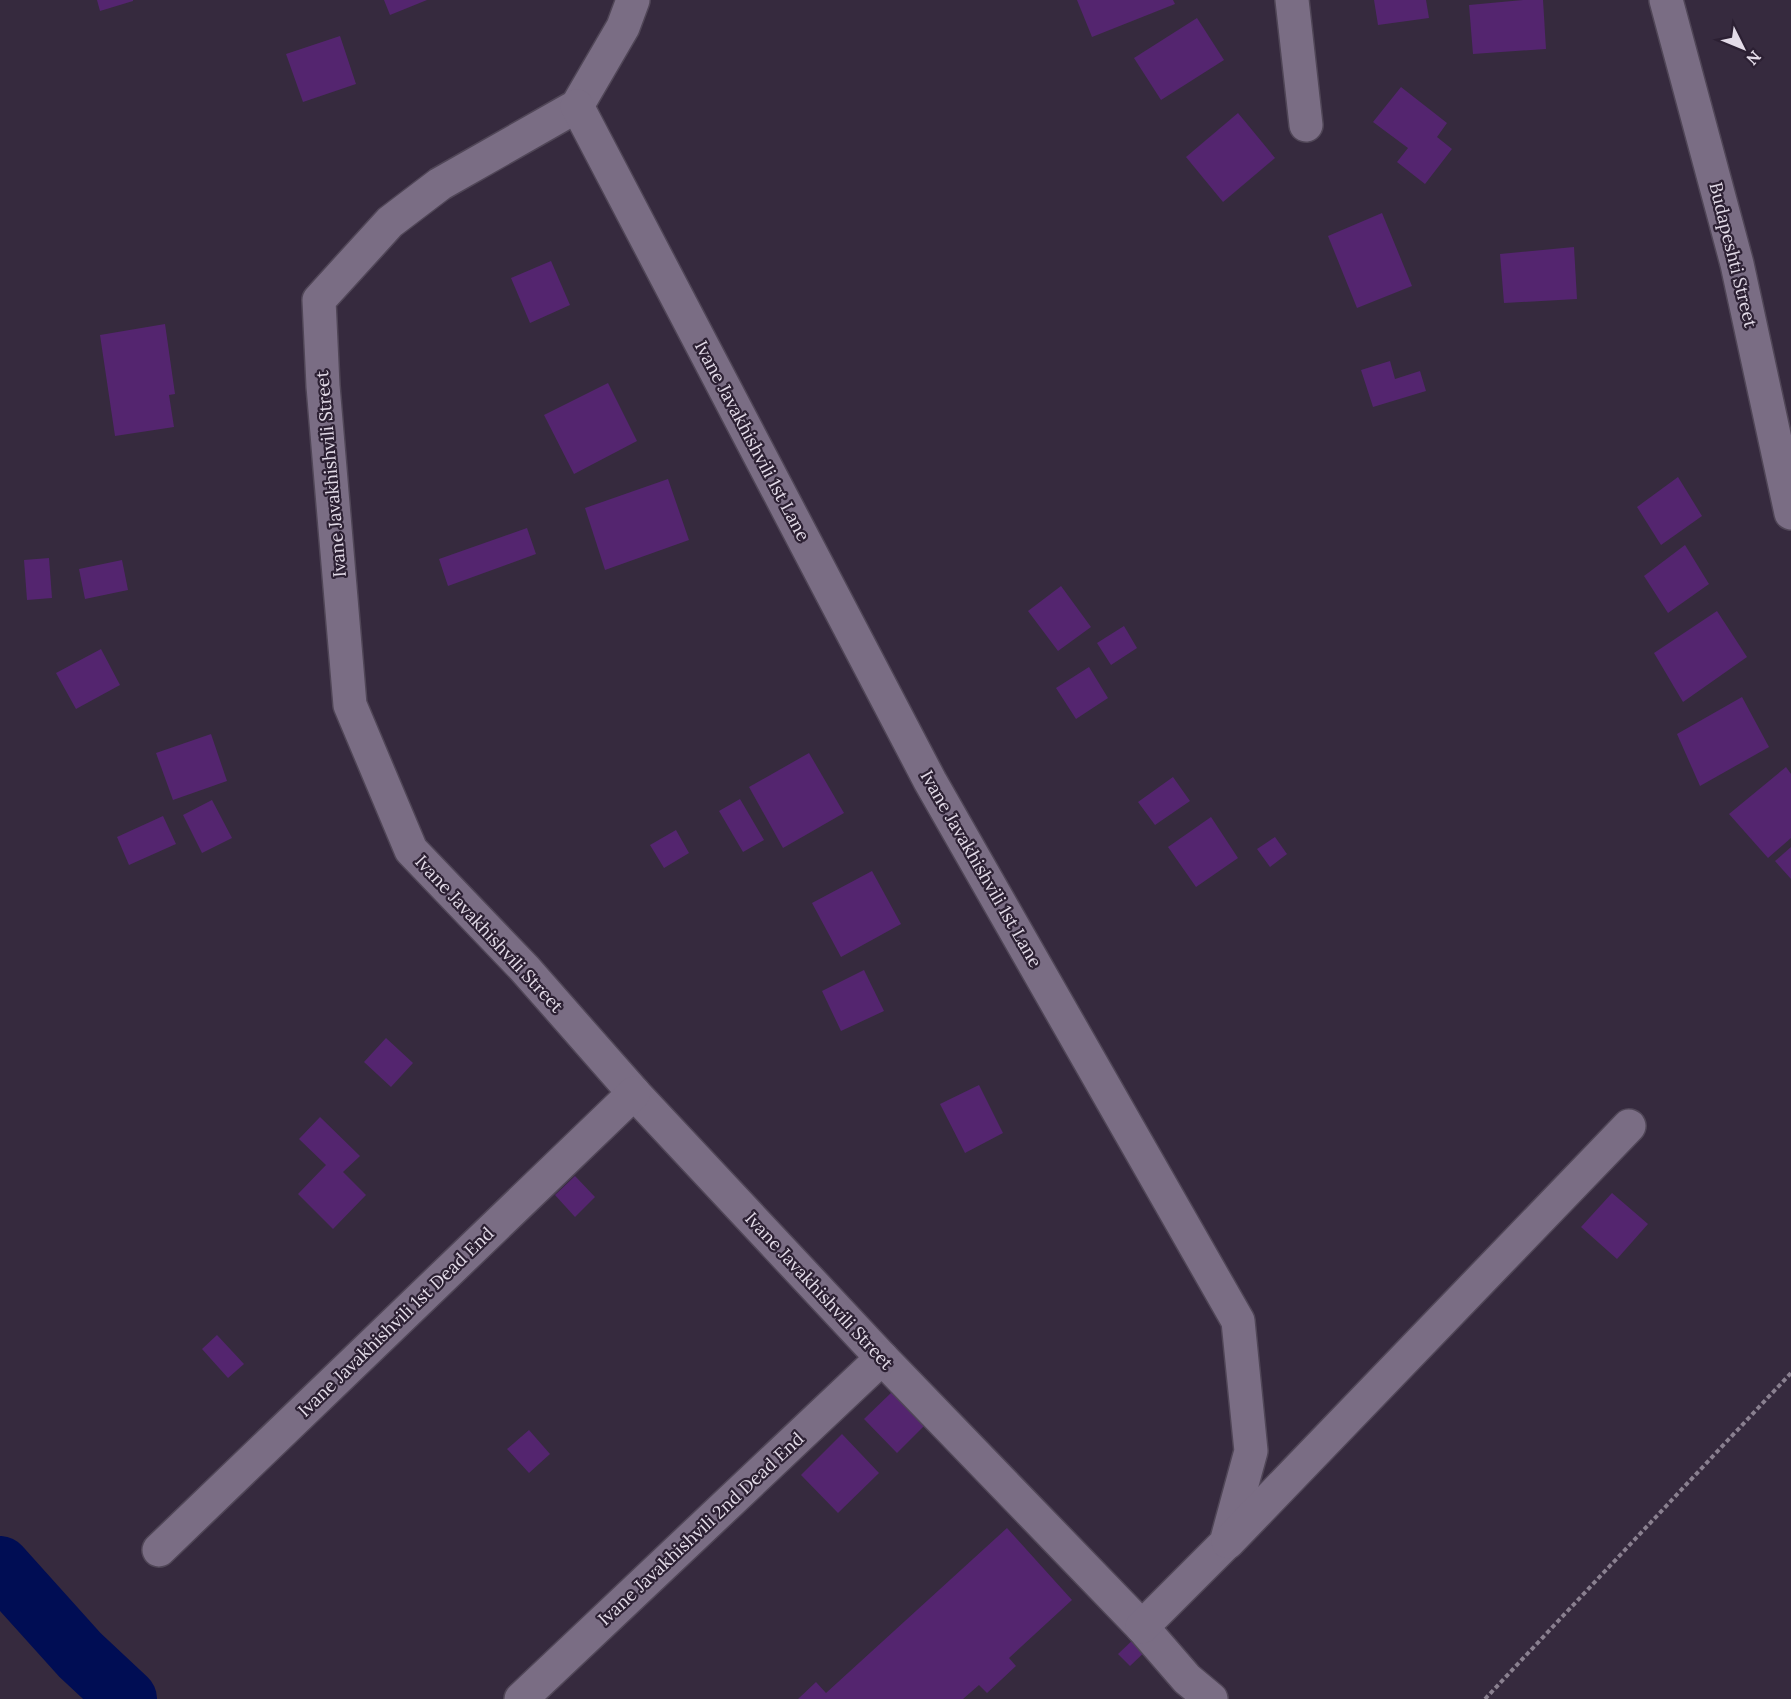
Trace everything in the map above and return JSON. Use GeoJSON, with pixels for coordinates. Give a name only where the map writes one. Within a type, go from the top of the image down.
{"type":"FeatureCollection","features":[{"type":"Feature","properties":{"kind":"street"},"geometry":{"type":"LineString","coordinates":[[577,106],[623,27],[633,0]]}},
{"type":"Feature","properties":{"kind":"street"},"geometry":{"type":"LineString","coordinates":[[1292,0],[1306,125]]}},
{"type":"Feature","properties":{"kind":"street","name":"Budapeshti Street"},"geometry":{"type":"LineString","coordinates":[[1666,0],[1737,264],[1791,513]]}},
{"type":"Feature","properties":{"kind":"street","name":"Ivane Javakhishvili Street"},"geometry":{"type":"LineString","coordinates":[[577,106],[440,184],[390,222],[319,300],[323,386],[350,705],[411,850],[525,969],[634,1093],[882,1358],[1142,1627],[1187,1679],[1211,1699]]}},
{"type":"Feature","properties":{"kind":"street","name":"Ivane Javakhishvili 1st Lane"},"geometry":{"type":"LineString","coordinates":[[577,106],[930,781],[1238,1321],[1251,1451],[1226,1543],[1142,1627]]}},
{"type":"Feature","properties":{"kind":"street","name":"Ivane Javakhishvili 1st Dead End"},"geometry":{"type":"LineString","coordinates":[[159,1550],[634,1093]]}},
{"type":"Feature","properties":{"kind":"street"},"geometry":{"type":"LineString","coordinates":[[1226,1543],[1629,1126]]}},
{"type":"Feature","properties":{"kind":"street","name":"Ivane Javakhishvili 2nd Dead End"},"geometry":{"type":"LineString","coordinates":[[521,1699],[882,1358]]}},
{"type":"Feature","properties":{"kind":"path"},"geometry":{"type":"LineString","coordinates":[[1485,1699],[1791,1373]]}},
{"type":"Feature","properties":{"kind":"building"},"geometry":{"type":"Polygon","coordinates":[[[97,0],[133,0],[133,1],[100,11],[97,0]]]}},
{"type":"Feature","properties":{"kind":"building"},"geometry":{"type":"Polygon","coordinates":[[[384,0],[427,0],[390,15],[384,0]]]}},
{"type":"Feature","properties":{"kind":"building"},"geometry":{"type":"Polygon","coordinates":[[[1077,0],[1173,0],[1175,4],[1092,37],[1077,0]]]}},
{"type":"Feature","properties":{"kind":"building"},"geometry":{"type":"Polygon","coordinates":[[[1374,0],[1426,0],[1429,18],[1378,25],[1374,0]]]}},
{"type":"Feature","properties":{"kind":"building"},"geometry":{"type":"Polygon","coordinates":[[[1543,0],[1546,49],[1473,54],[1469,5],[1543,0]]]}},
{"type":"Feature","properties":{"kind":"building"},"geometry":{"type":"Polygon","coordinates":[[[1197,18],[1224,60],[1161,100],[1134,58],[1197,18]]]}},
{"type":"Feature","properties":{"kind":"building"},"geometry":{"type":"Polygon","coordinates":[[[340,36],[356,84],[303,102],[286,54],[340,36]]]}},
{"type":"Feature","properties":{"kind":"building"},"geometry":{"type":"Polygon","coordinates":[[[1401,87],[1447,123],[1437,137],[1452,149],[1425,184],[1397,162],[1408,148],[1373,122],[1401,87]]]}},
{"type":"Feature","properties":{"kind":"building"},"geometry":{"type":"Polygon","coordinates":[[[1238,113],[1275,158],[1223,202],[1186,157],[1238,113]]]}},
{"type":"Feature","properties":{"kind":"building"},"geometry":{"type":"Polygon","coordinates":[[[1382,213],[1412,286],[1357,308],[1328,236],[1382,213]]]}},
{"type":"Feature","properties":{"kind":"building"},"geometry":{"type":"Polygon","coordinates":[[[1574,247],[1577,299],[1504,303],[1500,254],[1574,247]]]}},
{"type":"Feature","properties":{"kind":"building"},"geometry":{"type":"Polygon","coordinates":[[[551,261],[570,305],[530,323],[511,278],[551,261]]]}},
{"type":"Feature","properties":{"kind":"building"},"geometry":{"type":"Polygon","coordinates":[[[165,324],[175,394],[169,395],[174,427],[115,436],[100,335],[165,324]]]}},
{"type":"Feature","properties":{"kind":"building"},"geometry":{"type":"Polygon","coordinates":[[[1390,361],[1395,379],[1420,371],[1426,391],[1373,407],[1361,370],[1390,361]]]}},
{"type":"Feature","properties":{"kind":"building"},"geometry":{"type":"Polygon","coordinates":[[[608,383],[637,441],[574,474],[544,415],[608,383]]]}},
{"type":"Feature","properties":{"kind":"building"},"geometry":{"type":"Polygon","coordinates":[[[1678,477],[1702,516],[1661,545],[1637,507],[1678,477]]]}},
{"type":"Feature","properties":{"kind":"building"},"geometry":{"type":"Polygon","coordinates":[[[668,479],[689,540],[605,570],[585,508],[668,479]]]}},
{"type":"Feature","properties":{"kind":"building"},"geometry":{"type":"Polygon","coordinates":[[[527,528],[536,554],[448,586],[439,559],[527,528]]]}},
{"type":"Feature","properties":{"kind":"building"},"geometry":{"type":"Polygon","coordinates":[[[1685,545],[1709,584],[1668,613],[1644,576],[1685,545]]]}},
{"type":"Feature","properties":{"kind":"building"},"geometry":{"type":"Polygon","coordinates":[[[49,558],[52,598],[27,600],[24,560],[49,558]]]}},
{"type":"Feature","properties":{"kind":"building"},"geometry":{"type":"Polygon","coordinates":[[[122,560],[128,590],[85,599],[79,569],[122,560]]]}},
{"type":"Feature","properties":{"kind":"building"},"geometry":{"type":"Polygon","coordinates":[[[1061,586],[1091,627],[1058,651],[1028,611],[1061,586]]]}},
{"type":"Feature","properties":{"kind":"building"},"geometry":{"type":"Polygon","coordinates":[[[1717,611],[1747,657],[1683,702],[1654,653],[1717,611]]]}},
{"type":"Feature","properties":{"kind":"building"},"geometry":{"type":"Polygon","coordinates":[[[1124,626],[1137,648],[1111,665],[1097,643],[1124,626]]]}},
{"type":"Feature","properties":{"kind":"building"},"geometry":{"type":"Polygon","coordinates":[[[101,649],[120,685],[76,709],[56,673],[101,649]]]}},
{"type":"Feature","properties":{"kind":"building"},"geometry":{"type":"Polygon","coordinates":[[[1089,667],[1108,698],[1076,719],[1056,688],[1089,667]]]}},
{"type":"Feature","properties":{"kind":"building"},"geometry":{"type":"Polygon","coordinates":[[[1742,697],[1769,747],[1700,786],[1677,734],[1742,697]]]}},
{"type":"Feature","properties":{"kind":"building"},"geometry":{"type":"Polygon","coordinates":[[[211,734],[227,781],[173,800],[156,753],[211,734]]]}},
{"type":"Feature","properties":{"kind":"building"},"geometry":{"type":"Polygon","coordinates":[[[809,753],[844,813],[783,848],[749,787],[809,753]]]}},
{"type":"Feature","properties":{"kind":"building"},"geometry":{"type":"Polygon","coordinates":[[[1786,767],[1791,774],[1791,838],[1768,858],[1729,814],[1786,767]]]}},
{"type":"Feature","properties":{"kind":"building"},"geometry":{"type":"Polygon","coordinates":[[[1173,777],[1190,801],[1155,825],[1138,802],[1173,777]]]}},
{"type":"Feature","properties":{"kind":"building"},"geometry":{"type":"Polygon","coordinates":[[[740,799],[764,840],[743,852],[719,811],[740,799]]]}},
{"type":"Feature","properties":{"kind":"building"},"geometry":{"type":"Polygon","coordinates":[[[212,800],[232,838],[202,853],[183,815],[212,800]]]}},
{"type":"Feature","properties":{"kind":"building"},"geometry":{"type":"Polygon","coordinates":[[[163,816],[176,844],[129,865],[117,837],[163,816]]]}},
{"type":"Feature","properties":{"kind":"building"},"geometry":{"type":"Polygon","coordinates":[[[1211,817],[1238,858],[1196,887],[1168,847],[1211,817]]]}},
{"type":"Feature","properties":{"kind":"building"},"geometry":{"type":"Polygon","coordinates":[[[676,830],[689,853],[664,868],[650,845],[676,830]]]}},
{"type":"Feature","properties":{"kind":"building"},"geometry":{"type":"Polygon","coordinates":[[[1275,837],[1287,854],[1270,867],[1257,849],[1275,837]]]}},
{"type":"Feature","properties":{"kind":"building"},"geometry":{"type":"Polygon","coordinates":[[[1791,847],[1791,879],[1775,861],[1791,847]]]}},
{"type":"Feature","properties":{"kind":"building"},"geometry":{"type":"Polygon","coordinates":[[[872,871],[901,924],[841,957],[812,903],[872,871]]]}},
{"type":"Feature","properties":{"kind":"building"},"geometry":{"type":"Polygon","coordinates":[[[864,970],[884,1011],[841,1031],[822,991],[864,970]]]}},
{"type":"Feature","properties":{"kind":"building"},"geometry":{"type":"Polygon","coordinates":[[[386,1038],[413,1063],[391,1087],[364,1062],[386,1038]]]}},
{"type":"Feature","properties":{"kind":"building"},"geometry":{"type":"Polygon","coordinates":[[[979,1085],[1003,1133],[965,1153],[940,1104],[979,1085]]]}},
{"type":"Feature","properties":{"kind":"building"},"geometry":{"type":"Polygon","coordinates":[[[320,1117],[360,1156],[343,1172],[366,1195],[333,1229],[298,1194],[326,1165],[299,1139],[320,1117]]]}},
{"type":"Feature","properties":{"kind":"building"},"geometry":{"type":"Polygon","coordinates":[[[575,1176],[595,1197],[575,1217],[555,1195],[575,1176]]]}},
{"type":"Feature","properties":{"kind":"building"},"geometry":{"type":"Polygon","coordinates":[[[1612,1193],[1648,1224],[1617,1259],[1581,1227],[1612,1193]]]}},
{"type":"Feature","properties":{"kind":"building"},"geometry":{"type":"Polygon","coordinates":[[[217,1335],[244,1364],[228,1378],[202,1349],[217,1335]]]}},
{"type":"Feature","properties":{"kind":"building"},"geometry":{"type":"Polygon","coordinates":[[[893,1391],[925,1425],[897,1453],[864,1419],[893,1391]]]}},
{"type":"Feature","properties":{"kind":"building"},"geometry":{"type":"Polygon","coordinates":[[[529,1430],[550,1454],[529,1473],[507,1449],[529,1430]]]}},
{"type":"Feature","properties":{"kind":"building"},"geometry":{"type":"Polygon","coordinates":[[[842,1434],[879,1473],[838,1513],[801,1475],[842,1434]]]}},
{"type":"Feature","properties":{"kind":"building"},"geometry":{"type":"Polygon","coordinates":[[[1007,1528],[1072,1600],[1009,1658],[1016,1666],[987,1693],[979,1685],[963,1699],[798,1699],[816,1682],[826,1693],[1007,1528]]]}},
{"type":"Feature","properties":{"kind":"building"},"geometry":{"type":"Polygon","coordinates":[[[1138,1635],[1150,1647],[1130,1666],[1118,1654],[1138,1635]]]}},
{"type":"Feature","properties":{"kind":"waterway"},"geometry":{"type":"LineString","coordinates":[[0,1566],[80,1655],[127,1699]]}}]}
